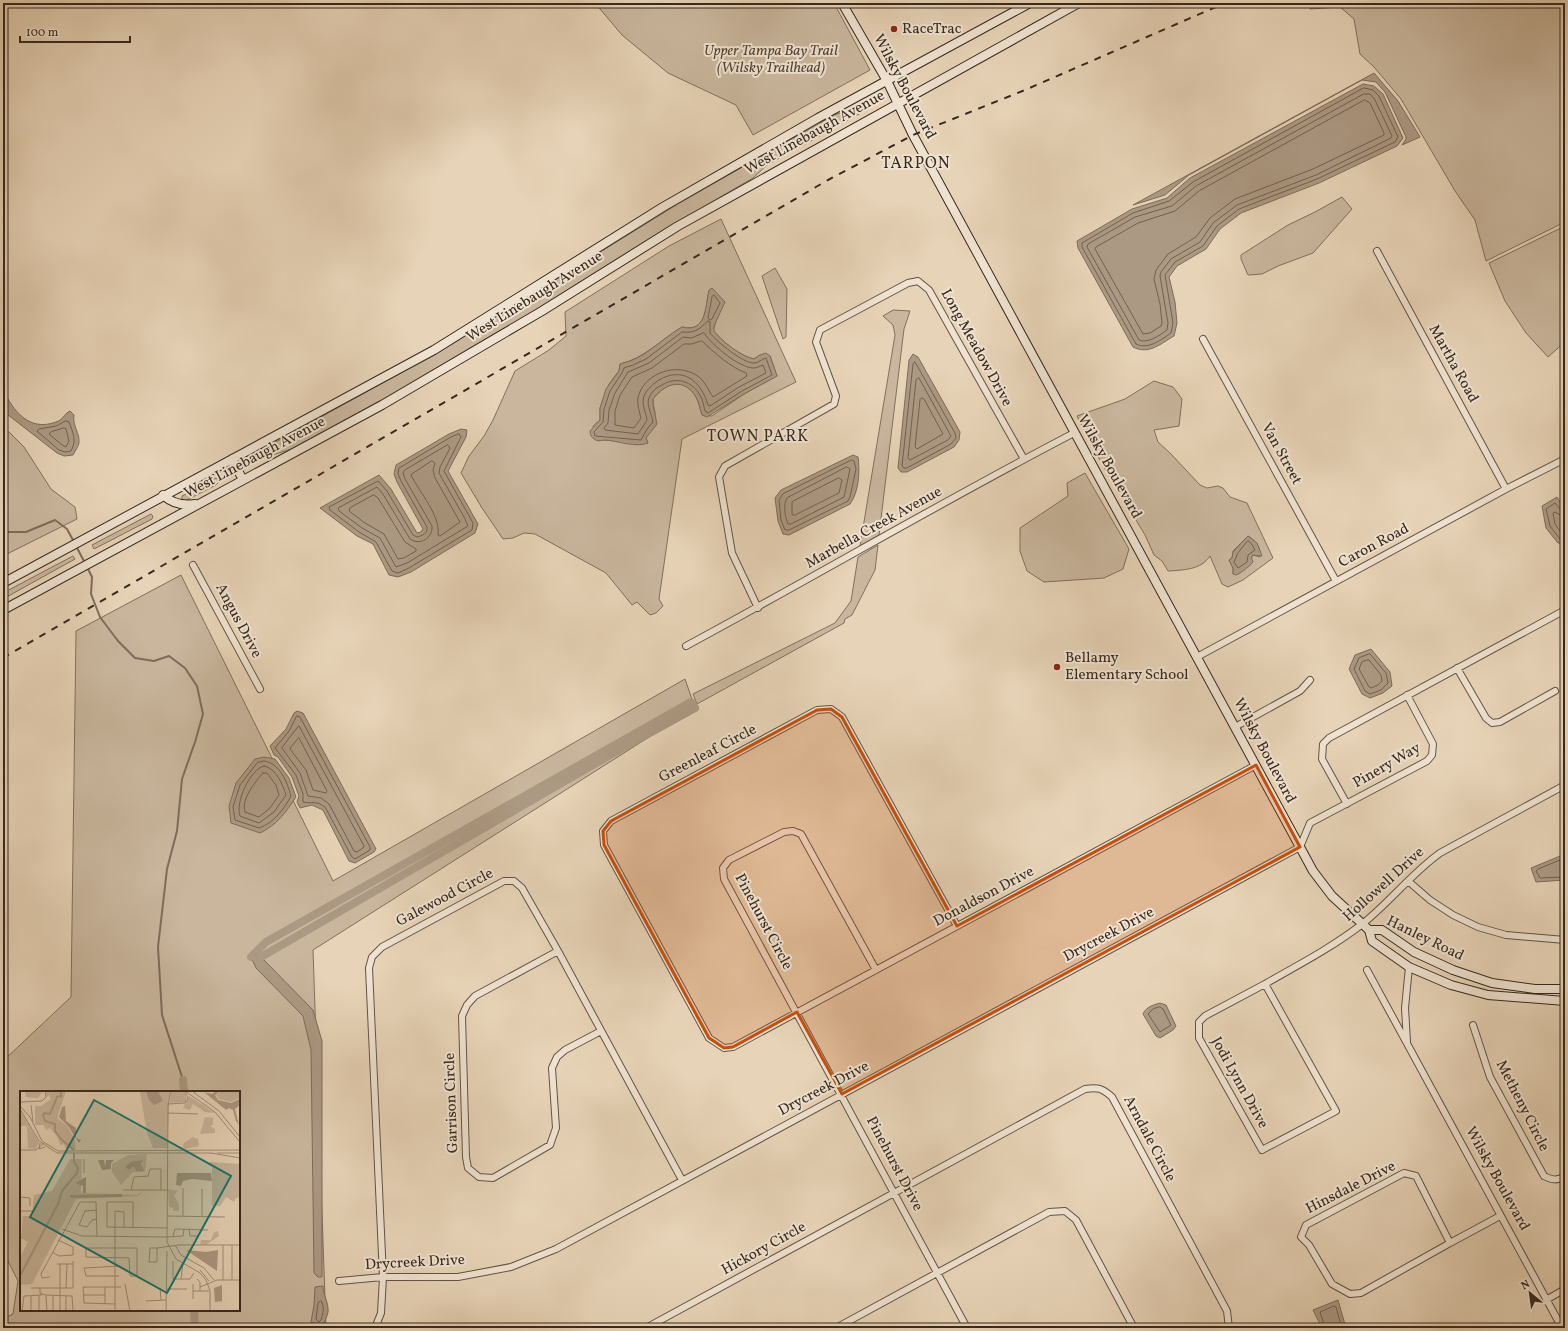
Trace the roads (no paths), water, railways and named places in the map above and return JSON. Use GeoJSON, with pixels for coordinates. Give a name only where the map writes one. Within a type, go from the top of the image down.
{"type":"FeatureCollection","features":[{"type":"Feature","properties":{"kind":"main road","name":"Wilsky Boulevard"},"geometry":{"type":"LineString","coordinates":[[842,3],[887,81],[916,140],[1313,871],[1326,890],[1369,930]]}},
{"type":"Feature","properties":{"kind":"main road","name":"West Linebaugh Avenue"},"geometry":{"type":"LineString","coordinates":[[3,583],[163,495],[434,350],[663,207],[818,118],[1030,3]]}},
{"type":"Feature","properties":{"kind":"main road","name":"West Linebaugh Avenue"},"geometry":{"type":"LineString","coordinates":[[3,610],[382,405],[542,311],[678,226],[1079,3]]}},
{"type":"Feature","properties":{"kind":"main road"},"geometry":{"type":"LineString","coordinates":[[232,459],[243,480]]}},
{"type":"Feature","properties":{"kind":"main road"},"geometry":{"type":"LineString","coordinates":[[163,495],[169,501],[179,504],[190,505],[202,502]]}},
{"type":"Feature","properties":{"kind":"main road","name":"Hanley Road"},"geometry":{"type":"LineString","coordinates":[[1565,990],[1492,983],[1453,970],[1414,952],[1382,930],[1369,930],[1372,941],[1409,967],[1451,985],[1488,995],[1565,1001]]}},
{"type":"Feature","properties":{"kind":"street","name":"Martha Road"},"geometry":{"type":"LineString","coordinates":[[1377,251],[1506,489]]}},
{"type":"Feature","properties":{"kind":"street","name":"Long Meadow Drive"},"geometry":{"type":"LineString","coordinates":[[758,608],[732,553],[719,477],[725,466],[834,404],[836,396],[816,342],[820,330],[908,283],[918,281],[929,290],[1024,459]]}},
{"type":"Feature","properties":{"kind":"street","name":"Van Street"},"geometry":{"type":"LineString","coordinates":[[1203,339],[1336,581]]}},
{"type":"Feature","properties":{"kind":"street","name":"Marbella Creek Avenue"},"geometry":{"type":"LineString","coordinates":[[686,646],[758,608],[1024,459],[1074,433]]}},
{"type":"Feature","properties":{"kind":"street","name":"Caron Road"},"geometry":{"type":"LineString","coordinates":[[1197,657],[1506,489],[1565,459]]}},
{"type":"Feature","properties":{"kind":"street","name":"Angus Drive"},"geometry":{"type":"LineString","coordinates":[[193,565],[260,689]]}},
{"type":"Feature","properties":{"kind":"street"},"geometry":{"type":"LineString","coordinates":[[1347,804],[1322,759],[1323,744],[1329,738],[1565,610]]}},
{"type":"Feature","properties":{"kind":"street"},"geometry":{"type":"LineString","coordinates":[[1458,668],[1486,718],[1492,723],[1500,722],[1555,691]]}},
{"type":"Feature","properties":{"kind":"street"},"geometry":{"type":"LineString","coordinates":[[1235,726],[1300,692],[1310,680]]}},
{"type":"Feature","properties":{"kind":"street","name":"Pinery Way"},"geometry":{"type":"LineString","coordinates":[[1300,847],[1310,823],[1427,761],[1432,756],[1433,744],[1407,695]]}},
{"type":"Feature","properties":{"kind":"street","name":"Greenleaf Circle"},"geometry":{"type":"LineString","coordinates":[[724,1048],[709,1038],[604,845],[603,831],[611,821],[816,710],[831,709],[842,717],[956,926]]}},
{"type":"Feature","properties":{"kind":"street","name":"Donaldson Drive"},"geometry":{"type":"LineString","coordinates":[[724,1048],[733,1047],[1256,765]]}},
{"type":"Feature","properties":{"kind":"street","name":"Hollowell Drive"},"geometry":{"type":"LineString","coordinates":[[1265,984],[1329,948],[1362,924],[1423,866],[1440,853],[1565,785]]}},
{"type":"Feature","properties":{"kind":"street","name":"Pinehurst Circle"},"geometry":{"type":"LineString","coordinates":[[797,1012],[724,879],[723,868],[729,860],[784,832],[793,831],[801,834],[876,970]]}},
{"type":"Feature","properties":{"kind":"street","name":"Drycreek Drive"},"geometry":{"type":"LineString","coordinates":[[338,1281],[383,1277],[458,1277],[511,1267],[556,1249],[1300,847]]}},
{"type":"Feature","properties":{"kind":"street","name":"Galewood Circle"},"geometry":{"type":"LineString","coordinates":[[375,1328],[381,1313],[383,1277],[369,968],[372,958],[382,947],[504,881],[514,881],[522,888],[602,1031],[682,1180]]}},
{"type":"Feature","properties":{"kind":"street"},"geometry":{"type":"LineString","coordinates":[[1408,881],[1430,900],[1453,915],[1478,927],[1506,935],[1565,940]]}},
{"type":"Feature","properties":{"kind":"street","name":"Garrison Circle"},"geometry":{"type":"LineString","coordinates":[[558,951],[475,996],[467,1005],[462,1016],[466,1157],[468,1168],[479,1177],[493,1178],[550,1145],[556,1128],[552,1068],[557,1057],[565,1050],[602,1031]]}},
{"type":"Feature","properties":{"kind":"street","name":"Wilsky Boulevard"},"geometry":{"type":"LineString","coordinates":[[1407,1044],[1405,1008],[1409,967]]}},
{"type":"Feature","properties":{"kind":"street","name":"Wilsky Boulevard"},"geometry":{"type":"LineString","coordinates":[[1367,970],[1562,1328]]}},
{"type":"Feature","properties":{"kind":"street","name":"Jodi Lynn Drive"},"geometry":{"type":"LineString","coordinates":[[1265,984],[1336,1111],[1262,1150],[1199,1038],[1199,1022],[1205,1016],[1265,984]]}},
{"type":"Feature","properties":{"kind":"street","name":"Pinehurst Drive"},"geometry":{"type":"LineString","coordinates":[[797,1012],[967,1328]]}},
{"type":"Feature","properties":{"kind":"street","name":"Metheny Circle"},"geometry":{"type":"LineString","coordinates":[[1473,1026],[1490,1077],[1544,1176],[1551,1180],[1560,1179],[1565,1176]]}},
{"type":"Feature","properties":{"kind":"street","name":"Arndale Circle"},"geometry":{"type":"LineString","coordinates":[[895,1193],[1085,1089],[1095,1087],[1104,1090],[1112,1098],[1227,1311],[1229,1328]]}},
{"type":"Feature","properties":{"kind":"street","name":"Hinsdale Drive"},"geometry":{"type":"LineString","coordinates":[[1450,1243],[1416,1176],[1404,1173],[1306,1225],[1301,1237],[1309,1245],[1332,1284],[1350,1294],[1361,1292],[1500,1216]]}},
{"type":"Feature","properties":{"kind":"street","name":"Hickory Circle"},"geometry":{"type":"LineString","coordinates":[[646,1328],[895,1193]]}},
{"type":"Feature","properties":{"kind":"street"},"geometry":{"type":"LineString","coordinates":[[836,1328],[1049,1212],[1065,1211],[1076,1220],[1134,1328]]}},
{"type":"Feature","properties":{"kind":"street"},"geometry":{"type":"LineString","coordinates":[[1546,1300],[1565,1289]]}},
{"type":"Feature","properties":{"kind":"water"},"geometry":{"type":"Polygon","coordinates":[[[1374,73],[1398,101],[1420,137],[1402,145],[1406,137],[1385,92],[1376,82],[1362,80],[1189,175],[1165,195],[1133,205],[1374,73]]]}},
{"type":"Feature","properties":{"kind":"water"},"geometry":{"type":"Polygon","coordinates":[[[1363,84],[1374,86],[1383,94],[1403,138],[1397,146],[1319,183],[1241,213],[1220,229],[1206,249],[1177,266],[1169,277],[1175,302],[1177,323],[1174,336],[1154,348],[1144,350],[1133,347],[1078,248],[1077,241],[1132,209],[1167,198],[1190,178],[1363,84]]]}},
{"type":"Feature","properties":{"kind":"water"},"geometry":{"type":"Polygon","coordinates":[[[712,288],[725,302],[714,326],[714,331],[722,340],[743,355],[754,359],[766,353],[770,356],[777,376],[707,417],[702,415],[697,399],[691,391],[686,387],[674,384],[663,389],[653,399],[657,424],[646,438],[648,443],[633,445],[606,440],[600,441],[593,438],[590,431],[600,420],[600,408],[606,389],[619,371],[620,364],[637,358],[682,327],[690,328],[696,326],[703,317],[709,290],[712,288]]]}},
{"type":"Feature","properties":{"kind":"water"},"geometry":{"type":"Polygon","coordinates":[[[913,354],[918,357],[960,432],[959,440],[954,447],[907,472],[901,472],[898,468],[909,360],[913,354]]]}},
{"type":"Feature","properties":{"kind":"water"},"geometry":{"type":"Polygon","coordinates":[[[3,389],[17,412],[30,422],[46,424],[56,422],[70,411],[74,415],[74,422],[79,439],[79,444],[73,455],[64,456],[57,453],[3,411],[3,389]]]}},
{"type":"Feature","properties":{"kind":"water"},"geometry":{"type":"Polygon","coordinates":[[[461,429],[467,430],[466,437],[448,471],[478,524],[475,533],[411,572],[398,577],[389,575],[373,544],[357,536],[320,508],[379,475],[391,489],[417,533],[421,532],[423,529],[394,474],[396,465],[449,434],[461,429]]]}},
{"type":"Feature","properties":{"kind":"water"},"geometry":{"type":"Polygon","coordinates":[[[853,455],[858,457],[859,475],[857,488],[850,504],[789,535],[783,534],[778,521],[775,498],[781,490],[853,455]]]}},
{"type":"Feature","properties":{"kind":"water"},"geometry":{"type":"Polygon","coordinates":[[[1557,497],[1565,510],[1565,543],[1558,543],[1546,528],[1542,506],[1557,497]]]}},
{"type":"Feature","properties":{"kind":"water"},"geometry":{"type":"Polygon","coordinates":[[[1248,536],[1257,543],[1262,556],[1253,555],[1251,557],[1253,562],[1250,565],[1238,574],[1233,574],[1233,568],[1229,560],[1232,558],[1233,552],[1248,536]]]}},
{"type":"Feature","properties":{"kind":"water"},"geometry":{"type":"Polygon","coordinates":[[[1371,649],[1390,672],[1392,686],[1383,693],[1370,698],[1362,694],[1349,669],[1355,655],[1371,649]]]}},
{"type":"Feature","properties":{"kind":"water"},"geometry":{"type":"Polygon","coordinates":[[[297,711],[303,713],[376,849],[374,852],[355,863],[349,861],[323,810],[312,805],[300,808],[297,802],[299,796],[292,777],[278,757],[274,755],[270,746],[286,729],[294,713],[297,711]]]}},
{"type":"Feature","properties":{"kind":"water"},"geometry":{"type":"Polygon","coordinates":[[[264,757],[275,759],[289,778],[296,797],[285,813],[276,822],[260,833],[231,823],[229,806],[236,783],[255,759],[264,757]]]}},
{"type":"Feature","properties":{"kind":"water"},"geometry":{"type":"Polygon","coordinates":[[[1565,854],[1565,880],[1536,882],[1531,868],[1565,854]]]}},
{"type":"Feature","properties":{"kind":"water"},"geometry":{"type":"Polygon","coordinates":[[[251,957],[261,957],[313,1010],[322,1041],[322,1277],[318,1277],[314,1273],[311,1050],[303,1016],[256,968],[251,957]]]}},
{"type":"Feature","properties":{"kind":"water"},"geometry":{"type":"Polygon","coordinates":[[[1160,1003],[1166,1005],[1176,1026],[1173,1030],[1160,1038],[1156,1036],[1143,1014],[1148,1008],[1160,1003]]]}},
{"type":"Feature","properties":{"kind":"water"},"geometry":{"type":"Polygon","coordinates":[[[323,1286],[328,1305],[328,1312],[322,1328],[311,1322],[315,1287],[323,1286]]]}},
{"type":"Feature","properties":{"kind":"water"},"geometry":{"type":"Polygon","coordinates":[[[1338,1300],[1346,1328],[1322,1328],[1313,1310],[1338,1300]]]}},
{"type":"Feature","properties":{"kind":"waterway"},"geometry":{"type":"LineString","coordinates":[[3,532],[26,532],[55,520],[67,529],[74,542]]}},
{"type":"Feature","properties":{"kind":"waterway"},"geometry":{"type":"LineString","coordinates":[[76,546],[85,563]]}},
{"type":"Feature","properties":{"kind":"waterway"},"geometry":{"type":"LineString","coordinates":[[87,567],[92,577],[91,594],[100,617],[118,641],[135,658],[154,661],[169,656],[185,668],[197,686],[203,714],[182,779],[177,831],[167,869],[158,947],[162,1015],[183,1080]]}},
{"type":"Feature","properties":{"kind":"waterway"},"geometry":{"type":"LineString","coordinates":[[251,957],[266,942],[691,702],[695,708],[610,755],[261,957]]}},
{"type":"Feature","properties":{"kind":"waterway"},"geometry":{"type":"LineString","coordinates":[[183,1080],[184,1091]]}},
{"type":"Feature","properties":{"kind":"waterway"},"geometry":{"type":"LineString","coordinates":[[194,1311],[195,1328]]}},
{"type":"Feature","properties":{"kind":"railway"},"geometry":{"type":"LineString","coordinates":[[3,658],[828,180],[913,135],[1025,90],[1225,3]]}},
{"type":"Feature","properties":{"kind":"place","name":"RaceTrac"},"geometry":{"type":"Point","coordinates":[894,29]}},
{"type":"Feature","properties":{"kind":"place","name":"Bellamy Elementary School"},"geometry":{"type":"Point","coordinates":[1057,667]}},
{"type":"Feature","properties":{"kind":"district","name":"TARPON"},"geometry":{"type":"Point","coordinates":[916,164]}},
{"type":"Feature","properties":{"kind":"district","name":"TOWN PARK"},"geometry":{"type":"Point","coordinates":[758,437]}},
{"type":"Feature","properties":{"kind":"park label","name":"Upper Tampa Bay Trail (Wilsky Trailhead)"},"geometry":{"type":"Point","coordinates":[771,60]}}]}
